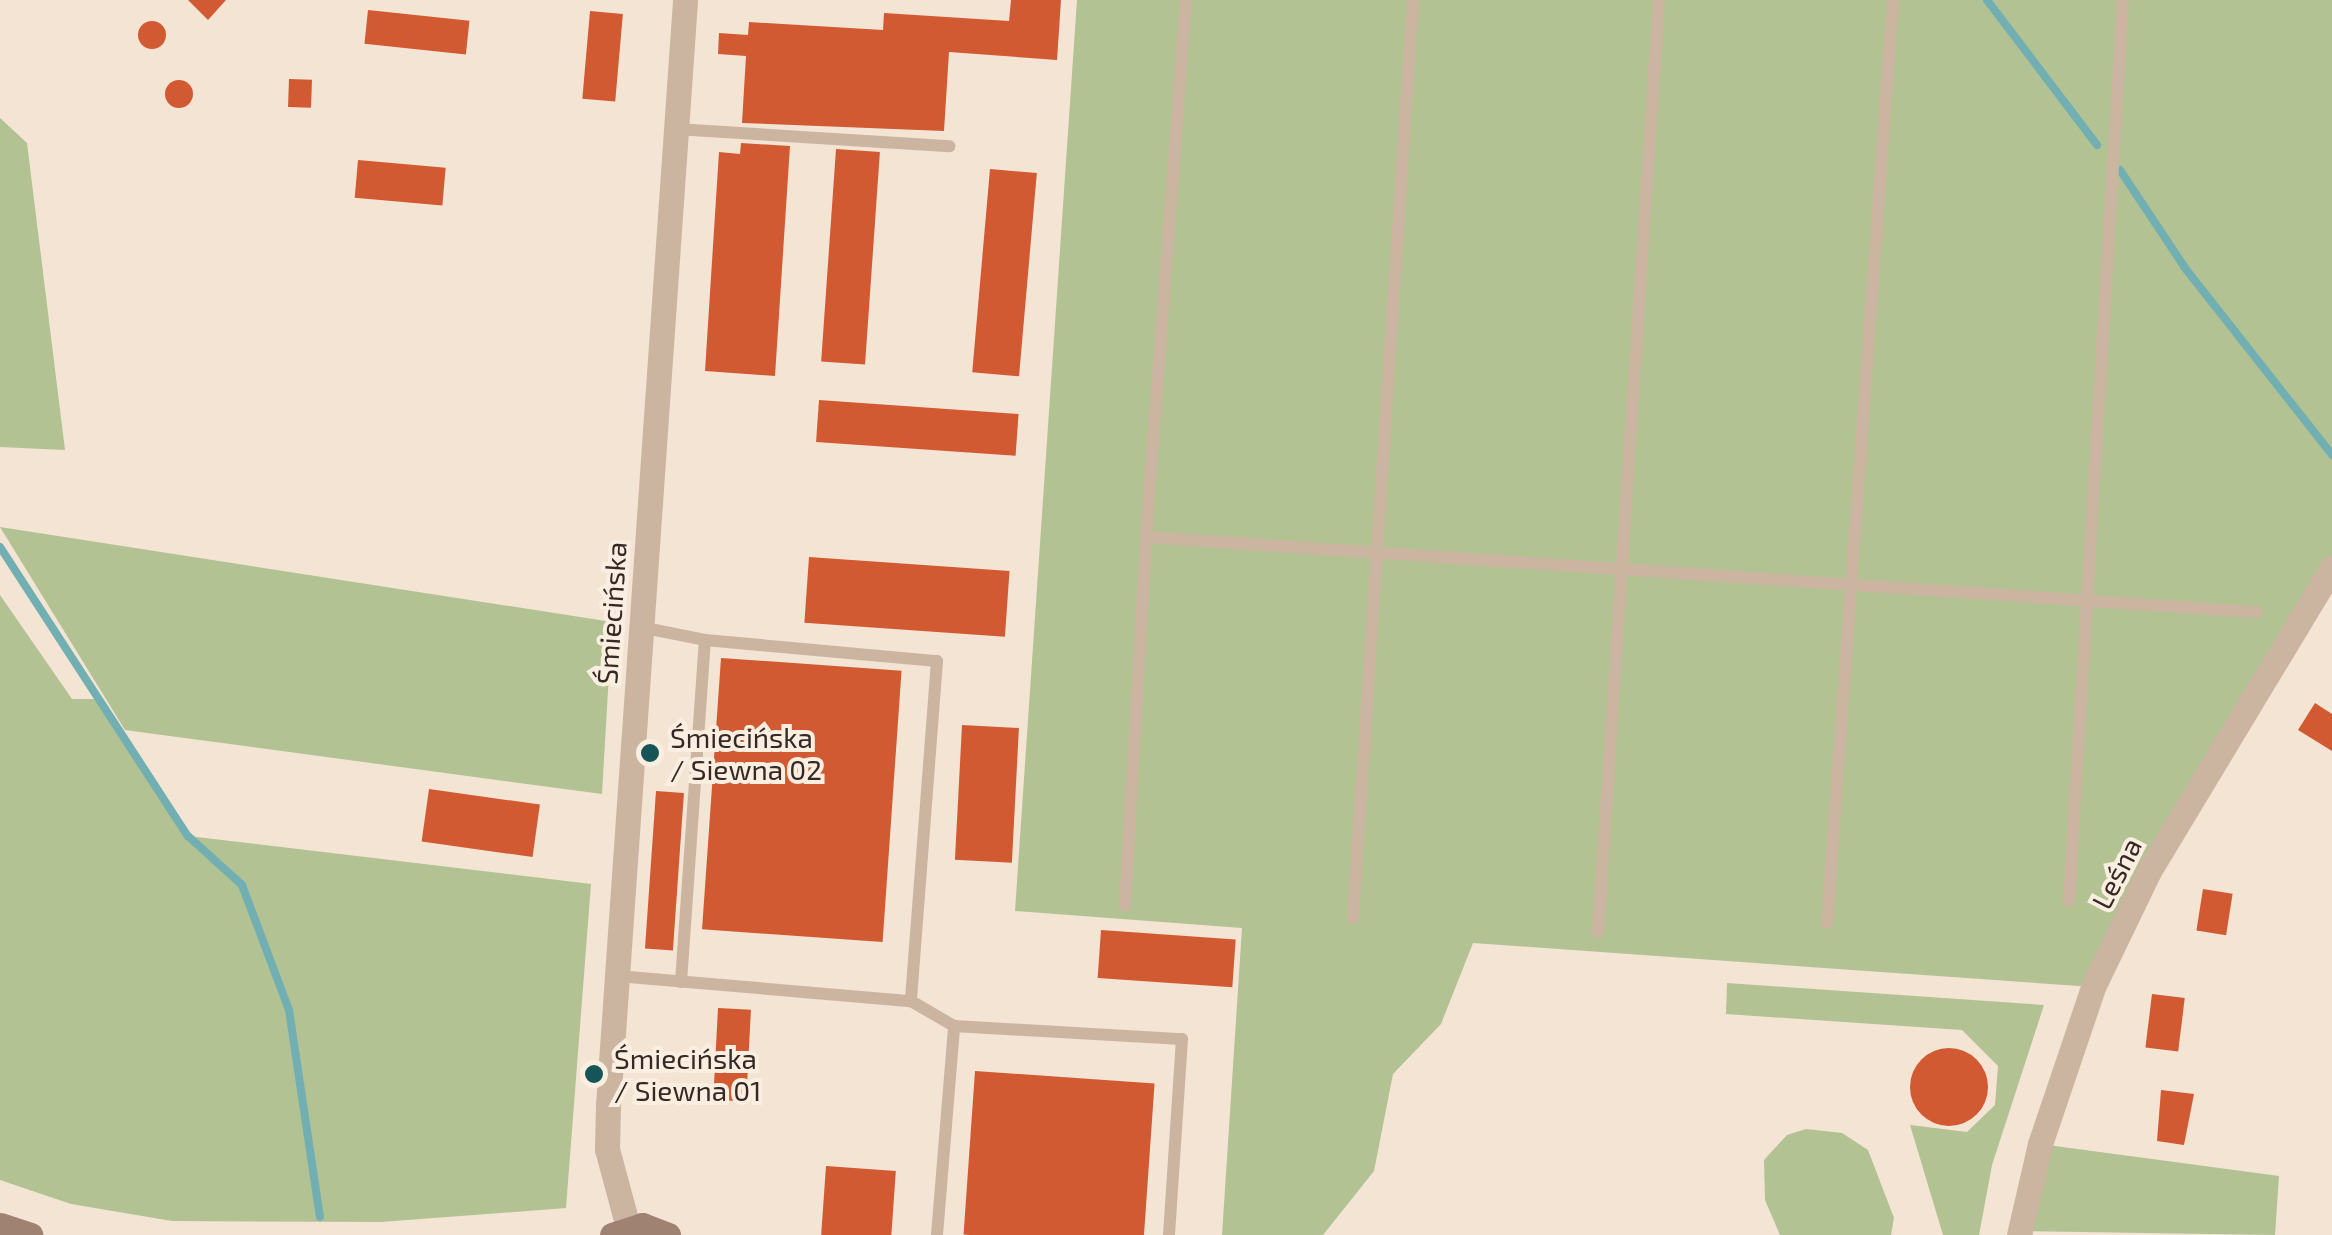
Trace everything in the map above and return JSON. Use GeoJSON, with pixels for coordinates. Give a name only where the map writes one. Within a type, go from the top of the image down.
{"type":"FeatureCollection","features":[{"type":"Feature","properties":{"kind":"main road"},"geometry":{"type":"LineString","coordinates":[[0,1225],[30,1235]]}},
{"type":"Feature","properties":{"kind":"main road"},"geometry":{"type":"LineString","coordinates":[[620,1231],[654,1227],[668,1235]]}},
{"type":"Feature","properties":{"kind":"street","name":"Śmiecińska"},"geometry":{"type":"LineString","coordinates":[[620,1231],[608,1149],[617,976],[686,0]]}},
{"type":"Feature","properties":{"kind":"street","name":"Leśna"},"geometry":{"type":"LineString","coordinates":[[2019,1235],[2040,1144],[2093,988],[2149,871],[2332,568]]}},
{"type":"Feature","properties":{"kind":"lane"},"geometry":{"type":"LineString","coordinates":[[1125,905],[1146,537],[1186,0]]}},
{"type":"Feature","properties":{"kind":"lane"},"geometry":{"type":"LineString","coordinates":[[1353,918],[1413,0]]}},
{"type":"Feature","properties":{"kind":"lane"},"geometry":{"type":"LineString","coordinates":[[1598,932],[1659,0]]}},
{"type":"Feature","properties":{"kind":"lane"},"geometry":{"type":"LineString","coordinates":[[1827,923],[1893,0]]}},
{"type":"Feature","properties":{"kind":"lane"},"geometry":{"type":"LineString","coordinates":[[2070,900],[2123,0]]}},
{"type":"Feature","properties":{"kind":"lane"},"geometry":{"type":"LineString","coordinates":[[674,129],[950,146]]}},
{"type":"Feature","properties":{"kind":"lane"},"geometry":{"type":"LineString","coordinates":[[1146,537],[1852,588],[2088,598],[2256,612]]}},
{"type":"Feature","properties":{"kind":"lane"},"geometry":{"type":"LineString","coordinates":[[640,627],[705,640],[937,661],[911,1000]]}},
{"type":"Feature","properties":{"kind":"lane"},"geometry":{"type":"LineString","coordinates":[[682,982],[705,640]]}},
{"type":"Feature","properties":{"kind":"lane"},"geometry":{"type":"LineString","coordinates":[[617,976],[911,1000],[954,1026],[1182,1039],[1169,1235]]}},
{"type":"Feature","properties":{"kind":"lane"},"geometry":{"type":"LineString","coordinates":[[937,1235],[954,1026]]}},
{"type":"Feature","properties":{"kind":"green space"},"geometry":{"type":"Polygon","coordinates":[[[1077,0],[2332,0],[2332,568],[2093,987],[1473,943],[1441,1024],[1393,1074],[1374,1171],[1323,1235],[1222,1235],[1242,928],[1015,911],[1077,0]]]}},
{"type":"Feature","properties":{"kind":"green space"},"geometry":{"type":"Polygon","coordinates":[[[0,118],[27,143],[65,450],[0,447],[0,118]]]}},
{"type":"Feature","properties":{"kind":"green space"},"geometry":{"type":"Polygon","coordinates":[[[0,527],[612,622],[602,794],[125,730],[0,527]]]}},
{"type":"Feature","properties":{"kind":"green space"},"geometry":{"type":"Polygon","coordinates":[[[0,595],[72,699],[99,699],[188,836],[591,884],[566,1208],[381,1222],[172,1221],[71,1204],[0,1180],[0,595]]]}},
{"type":"Feature","properties":{"kind":"green space"},"geometry":{"type":"Polygon","coordinates":[[[1727,983],[2044,1005],[1992,1165],[1979,1235],[1943,1235],[1910,1125],[1967,1132],[1995,1105],[1998,1066],[1962,1030],[1726,1014],[1727,983]]]}},
{"type":"Feature","properties":{"kind":"green space"},"geometry":{"type":"Polygon","coordinates":[[[1806,1129],[1842,1133],[1868,1150],[1894,1218],[1891,1235],[1780,1235],[1765,1200],[1764,1160],[1787,1135],[1806,1129]]]}},
{"type":"Feature","properties":{"kind":"green space"},"geometry":{"type":"Polygon","coordinates":[[[2040,1144],[2279,1176],[2275,1235],[2019,1231],[2040,1144]]]}},
{"type":"Feature","properties":{"kind":"building"},"geometry":{"type":"Polygon","coordinates":[[[188,0],[226,0],[208,20],[188,0]]]}},
{"type":"Feature","properties":{"kind":"building"},"geometry":{"type":"Polygon","coordinates":[[[1011,0],[1061,0],[1057,60],[949,52],[944,131],[742,123],[746,56],[718,54],[719,33],[748,35],[749,22],[883,30],[884,13],[1009,21],[1011,0]]]}},
{"type":"Feature","properties":{"kind":"building"},"geometry":{"type":"Polygon","coordinates":[[[368,10],[469,21],[466,54],[364,44],[368,10]]]}},
{"type":"Feature","properties":{"kind":"building"},"geometry":{"type":"Polygon","coordinates":[[[590,11],[623,14],[615,102],[582,99],[590,11]]]}},
{"type":"Feature","properties":{"kind":"building"},"geometry":{"type":"Polygon","coordinates":[[[152,21],[162,25],[166,35],[162,45],[152,49],[142,45],[138,35],[142,25],[152,21]]]}},
{"type":"Feature","properties":{"kind":"building"},"geometry":{"type":"Polygon","coordinates":[[[289,79],[312,80],[311,108],[288,107],[289,79]]]}},
{"type":"Feature","properties":{"kind":"building"},"geometry":{"type":"Polygon","coordinates":[[[179,80],[189,84],[193,94],[189,104],[179,108],[169,104],[165,94],[169,84],[179,80]]]}},
{"type":"Feature","properties":{"kind":"building"},"geometry":{"type":"Polygon","coordinates":[[[741,143],[790,146],[775,376],[705,371],[719,152],[740,154],[741,143]]]}},
{"type":"Feature","properties":{"kind":"building"},"geometry":{"type":"Polygon","coordinates":[[[836,149],[880,152],[865,365],[821,361],[836,149]]]}},
{"type":"Feature","properties":{"kind":"building"},"geometry":{"type":"Polygon","coordinates":[[[358,160],[446,168],[442,206],[355,198],[358,160]]]}},
{"type":"Feature","properties":{"kind":"building"},"geometry":{"type":"Polygon","coordinates":[[[990,169],[1037,173],[1019,376],[972,372],[990,169]]]}},
{"type":"Feature","properties":{"kind":"building"},"geometry":{"type":"Polygon","coordinates":[[[819,400],[1019,414],[1016,456],[816,442],[819,400]]]}},
{"type":"Feature","properties":{"kind":"building"},"geometry":{"type":"Polygon","coordinates":[[[809,557],[1010,571],[1005,637],[804,623],[809,557]]]}},
{"type":"Feature","properties":{"kind":"building"},"geometry":{"type":"Polygon","coordinates":[[[721,658],[902,671],[883,942],[702,929],[721,658]]]}},
{"type":"Feature","properties":{"kind":"building"},"geometry":{"type":"Polygon","coordinates":[[[2315,703],[2332,714],[2332,751],[2298,730],[2315,703]]]}},
{"type":"Feature","properties":{"kind":"building"},"geometry":{"type":"Polygon","coordinates":[[[962,725],[1019,728],[1012,863],[955,860],[962,725]]]}},
{"type":"Feature","properties":{"kind":"building"},"geometry":{"type":"Polygon","coordinates":[[[429,789],[540,805],[533,857],[422,841],[429,789]]]}},
{"type":"Feature","properties":{"kind":"building"},"geometry":{"type":"Polygon","coordinates":[[[656,791],[684,793],[673,951],[645,949],[656,791]]]}},
{"type":"Feature","properties":{"kind":"building"},"geometry":{"type":"Polygon","coordinates":[[[2203,889],[2233,894],[2226,935],[2196,930],[2203,889]]]}},
{"type":"Feature","properties":{"kind":"building"},"geometry":{"type":"Polygon","coordinates":[[[1101,930],[1236,939],[1232,987],[1098,978],[1101,930]]]}},
{"type":"Feature","properties":{"kind":"building"},"geometry":{"type":"Polygon","coordinates":[[[2152,994],[2185,998],[2178,1052],[2145,1048],[2152,994]]]}},
{"type":"Feature","properties":{"kind":"building"},"geometry":{"type":"Polygon","coordinates":[[[718,1008],[751,1010],[746,1102],[713,1100],[718,1008]]]}},
{"type":"Feature","properties":{"kind":"building"},"geometry":{"type":"Polygon","coordinates":[[[1941,1048],[1957,1048],[1982,1065],[1988,1087],[1982,1109],[1971,1120],[1957,1126],[1941,1126],[1916,1109],[1910,1095],[1910,1079],[1927,1054],[1941,1048]]]}},
{"type":"Feature","properties":{"kind":"building"},"geometry":{"type":"Polygon","coordinates":[[[975,1071],[1155,1084],[1144,1235],[964,1235],[975,1071]]]}},
{"type":"Feature","properties":{"kind":"building"},"geometry":{"type":"Polygon","coordinates":[[[2161,1090],[2194,1094],[2184,1145],[2157,1141],[2161,1090]]]}},
{"type":"Feature","properties":{"kind":"building"},"geometry":{"type":"Polygon","coordinates":[[[826,1166],[896,1171],[891,1235],[821,1235],[826,1166]]]}},
{"type":"Feature","properties":{"kind":"waterway"},"geometry":{"type":"LineString","coordinates":[[1987,0],[2097,145]]}},
{"type":"Feature","properties":{"kind":"waterway"},"geometry":{"type":"LineString","coordinates":[[2120,170],[2185,268],[2332,455]]}},
{"type":"Feature","properties":{"kind":"waterway"},"geometry":{"type":"LineString","coordinates":[[0,547],[188,836],[242,885],[289,1010],[320,1217]]}},
{"type":"Feature","properties":{"kind":"place","name":"Śmiecińska / Siewna 02"},"geometry":{"type":"Point","coordinates":[650,753]}},
{"type":"Feature","properties":{"kind":"place","name":"Śmiecińska / Siewna 01"},"geometry":{"type":"Point","coordinates":[594,1074]}}]}
